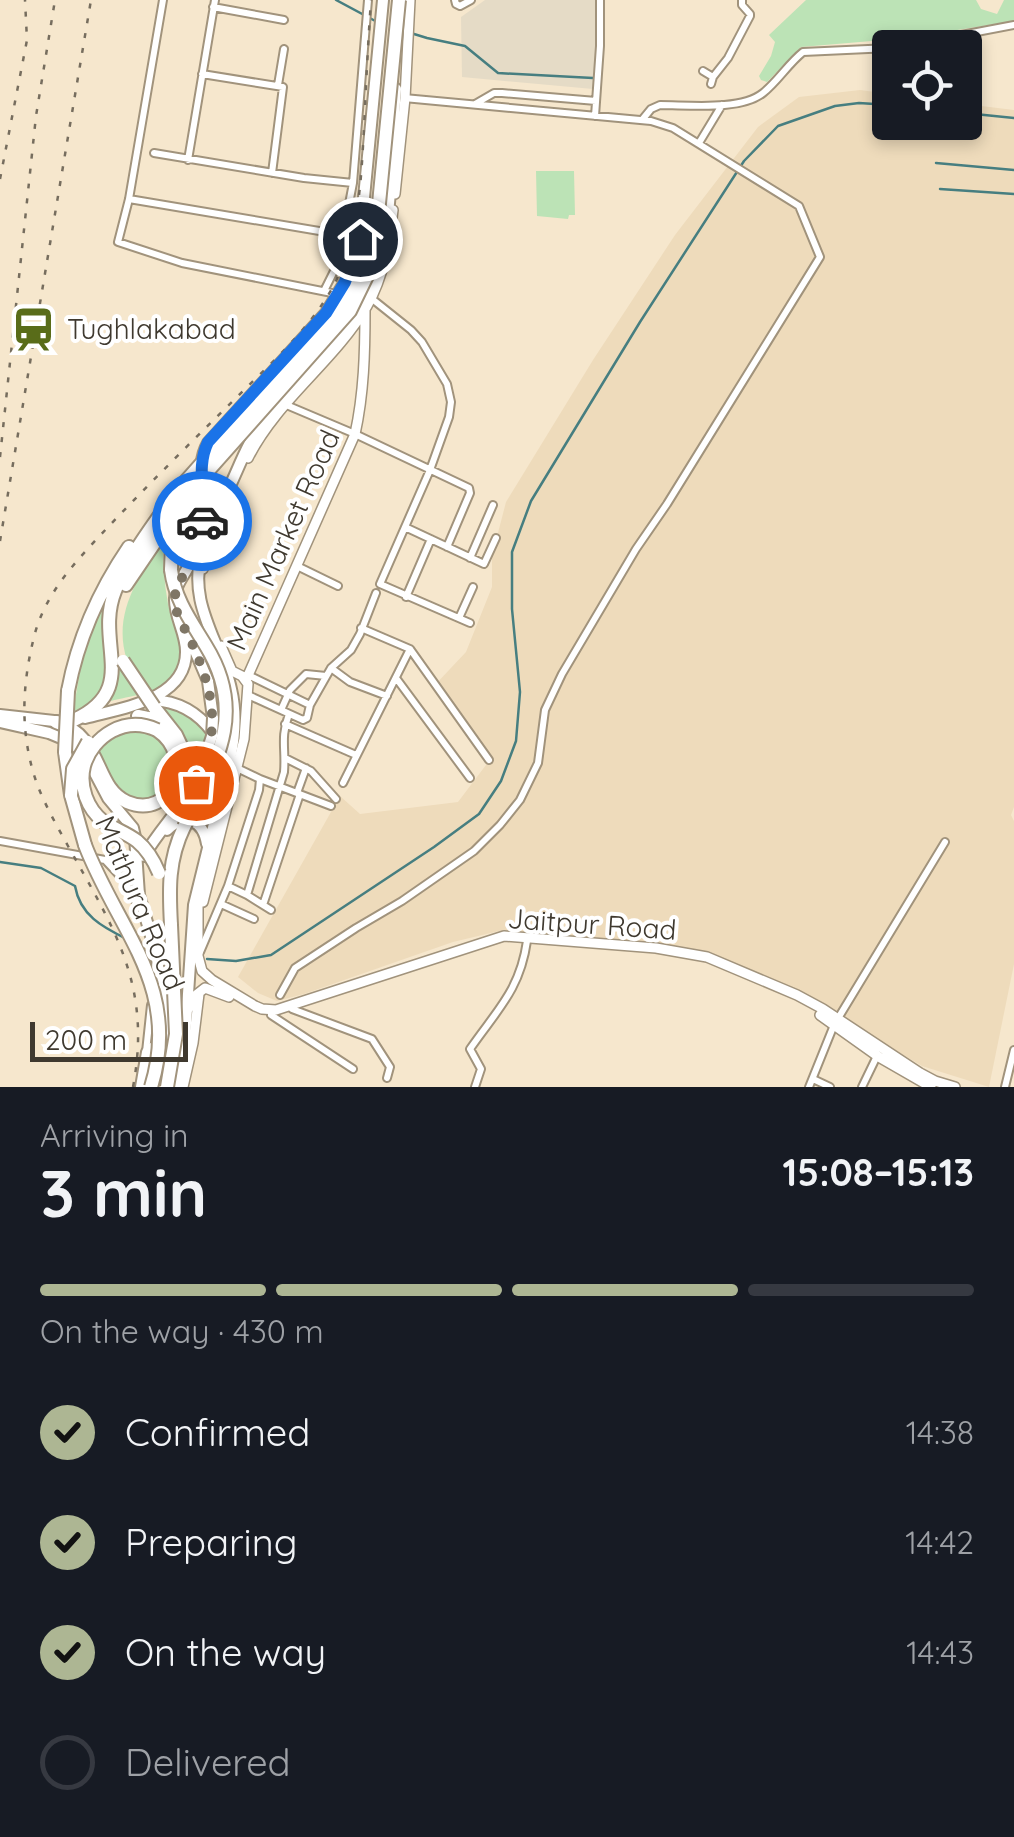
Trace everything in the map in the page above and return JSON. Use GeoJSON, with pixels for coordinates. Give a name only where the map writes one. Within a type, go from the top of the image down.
{"type":"FeatureCollection","features":[{"type":"Feature","properties":{"kind":"highway","name":"Mathura Road"},"geometry":{"type":"LineString","coordinates":[[168,1087],[176,1034],[169,888],[172,861],[177,841],[218,757],[226,718],[220,675],[183,610],[172,577],[174,530],[183,492],[341,306],[358,272],[367,244],[386,0]]}},
{"type":"Feature","properties":{"kind":"highway","name":"Mathura Road"},"geometry":{"type":"LineString","coordinates":[[151,1087],[160,1039],[153,987],[92,864],[66,771],[71,674],[94,606],[142,531],[350,311],[368,276],[405,0]]}},
{"type":"Feature","properties":{"kind":"highway"},"geometry":{"type":"LineString","coordinates":[[74,720],[92,711],[108,693],[113,675],[108,631],[112,599],[135,553],[183,492]]}},
{"type":"Feature","properties":{"kind":"highway"},"geometry":{"type":"LineString","coordinates":[[56,722],[84,738],[112,797],[139,813],[166,806],[184,782],[186,767],[179,740],[126,668],[116,626],[130,578],[183,492]]}},
{"type":"Feature","properties":{"kind":"highway"},"geometry":{"type":"LineString","coordinates":[[71,796],[73,769],[79,755],[90,738],[109,724],[144,717],[160,722],[179,740]]}},
{"type":"Feature","properties":{"kind":"highway"},"geometry":{"type":"LineString","coordinates":[[112,797],[149,805],[166,796],[178,768],[168,738],[143,725],[115,730],[90,752],[83,783],[97,815],[142,845],[156,865],[174,970]]}},
{"type":"Feature","properties":{"kind":"main road","name":"Mathura Road"},"geometry":{"type":"LineString","coordinates":[[141,702],[168,688],[183,669],[186,650],[174,600],[204,515],[200,463],[206,447],[326,313],[345,282],[360,239],[386,0]]}},
{"type":"Feature","properties":{"kind":"main road","name":"Mathura Road"},"geometry":{"type":"LineString","coordinates":[[179,1087],[198,882],[233,749],[236,721],[229,670],[201,609],[201,556],[252,436],[367,302],[386,222],[400,98],[398,70],[405,0]]}},
{"type":"Feature","properties":{"kind":"main road"},"geometry":{"type":"LineString","coordinates":[[377,67],[398,70]]}},
{"type":"Feature","properties":{"kind":"main road"},"geometry":{"type":"LineString","coordinates":[[370,141],[395,147]]}},
{"type":"Feature","properties":{"kind":"main road"},"geometry":{"type":"LineString","coordinates":[[230,418],[252,436]]}},
{"type":"Feature","properties":{"kind":"main road"},"geometry":{"type":"LineString","coordinates":[[200,475],[214,490],[224,489],[232,482]]}},
{"type":"Feature","properties":{"kind":"main road"},"geometry":{"type":"LineString","coordinates":[[136,870],[188,796],[212,736],[212,698],[178,614]]}},
{"type":"Feature","properties":{"kind":"main road"},"geometry":{"type":"LineString","coordinates":[[35,726],[141,702],[169,701],[201,718],[220,745],[224,786]]}},
{"type":"Feature","properties":{"kind":"main road"},"geometry":{"type":"LineString","coordinates":[[0,712],[13,712],[17,721]]}},
{"type":"Feature","properties":{"kind":"main road"},"geometry":{"type":"LineString","coordinates":[[0,724],[17,721],[35,726],[78,746],[133,828],[139,895],[158,969]]}},
{"type":"Feature","properties":{"kind":"main road"},"geometry":{"type":"LineString","coordinates":[[148,849],[173,824],[185,820],[201,827],[207,846]]}},
{"type":"Feature","properties":{"kind":"main road"},"geometry":{"type":"LineString","coordinates":[[150,934],[158,944],[171,948],[184,944],[191,930]]}},
{"type":"Feature","properties":{"kind":"main road","name":"Mathura Road"},"geometry":{"type":"LineString","coordinates":[[142,1087],[150,1048],[169,1032],[158,969]]}},
{"type":"Feature","properties":{"kind":"main road"},"geometry":{"type":"LineString","coordinates":[[145,1059],[150,1072],[163,1078],[174,1074],[182,1063]]}},
{"type":"Feature","properties":{"kind":"street"},"geometry":{"type":"LineString","coordinates":[[163,0],[118,240],[182,263],[337,294]]}},
{"type":"Feature","properties":{"kind":"street"},"geometry":{"type":"LineString","coordinates":[[455,0],[460,6],[470,0]]}},
{"type":"Feature","properties":{"kind":"street"},"geometry":{"type":"LineString","coordinates":[[595,116],[600,0]]}},
{"type":"Feature","properties":{"kind":"street"},"geometry":{"type":"LineString","coordinates":[[703,71],[712,80],[728,58],[750,16],[742,0]]}},
{"type":"Feature","properties":{"kind":"street"},"geometry":{"type":"LineString","coordinates":[[188,160],[214,4],[284,20]]}},
{"type":"Feature","properties":{"kind":"street"},"geometry":{"type":"LineString","coordinates":[[324,291],[346,236],[368,9]]}},
{"type":"Feature","properties":{"kind":"street"},"geometry":{"type":"LineString","coordinates":[[982,31],[1014,25]]}},
{"type":"Feature","properties":{"kind":"street"},"geometry":{"type":"LineString","coordinates":[[280,995],[295,968],[474,851],[510,813],[538,763],[546,710],[562,674],[820,256],[800,206],[674,128],[641,120],[400,98],[404,32]]}},
{"type":"Feature","properties":{"kind":"street"},"geometry":{"type":"LineString","coordinates":[[278,85],[284,49]]}},
{"type":"Feature","properties":{"kind":"street"},"geometry":{"type":"LineString","coordinates":[[641,120],[660,105],[749,100],[764,92],[803,52],[872,49]]}},
{"type":"Feature","properties":{"kind":"street"},"geometry":{"type":"LineString","coordinates":[[202,74],[284,89],[272,173]]}},
{"type":"Feature","properties":{"kind":"street"},"geometry":{"type":"LineString","coordinates":[[474,104],[494,93],[596,102]]}},
{"type":"Feature","properties":{"kind":"street"},"geometry":{"type":"LineString","coordinates":[[699,143],[722,104]]}},
{"type":"Feature","properties":{"kind":"street"},"geometry":{"type":"LineString","coordinates":[[357,139],[370,141]]}},
{"type":"Feature","properties":{"kind":"street"},"geometry":{"type":"LineString","coordinates":[[154,152],[353,183]]}},
{"type":"Feature","properties":{"kind":"street"},"geometry":{"type":"LineString","coordinates":[[128,198],[344,234]]}},
{"type":"Feature","properties":{"kind":"street"},"geometry":{"type":"LineString","coordinates":[[107,228],[121,231]]}},
{"type":"Feature","properties":{"kind":"street"},"geometry":{"type":"LineString","coordinates":[[310,705],[229,670],[204,605],[202,572],[221,517],[265,427],[332,352],[367,302],[417,336],[448,384],[450,402],[449,417],[430,470],[380,584],[470,623]]}},
{"type":"Feature","properties":{"kind":"street","name":"Main Market Road"},"geometry":{"type":"LineString","coordinates":[[247,678],[354,434],[362,389],[367,302]]}},
{"type":"Feature","properties":{"kind":"street"},"geometry":{"type":"LineString","coordinates":[[284,404],[467,486],[470,490],[446,547]]}},
{"type":"Feature","properties":{"kind":"street"},"geometry":{"type":"LineString","coordinates":[[470,558],[493,505]]}},
{"type":"Feature","properties":{"kind":"street"},"geometry":{"type":"LineString","coordinates":[[405,527],[485,564],[496,538]]}},
{"type":"Feature","properties":{"kind":"street"},"geometry":{"type":"LineString","coordinates":[[406,597],[431,539]]}},
{"type":"Feature","properties":{"kind":"street"},"geometry":{"type":"LineString","coordinates":[[296,566],[338,586]]}},
{"type":"Feature","properties":{"kind":"street"},"geometry":{"type":"LineString","coordinates":[[459,618],[473,587]]}},
{"type":"Feature","properties":{"kind":"street"},"geometry":{"type":"LineString","coordinates":[[248,695],[305,720],[331,668],[350,650],[376,593]]}},
{"type":"Feature","properties":{"kind":"street"},"geometry":{"type":"LineString","coordinates":[[361,628],[410,649],[489,760]]}},
{"type":"Feature","properties":{"kind":"street"},"geometry":{"type":"LineString","coordinates":[[342,783],[410,649]]}},
{"type":"Feature","properties":{"kind":"street"},"geometry":{"type":"LineString","coordinates":[[331,668],[350,682],[387,696]]}},
{"type":"Feature","properties":{"kind":"street"},"geometry":{"type":"LineString","coordinates":[[280,710],[307,673],[326,676]]}},
{"type":"Feature","properties":{"kind":"street"},"geometry":{"type":"LineString","coordinates":[[179,1087],[194,1043],[205,986],[198,956],[200,919],[205,886],[243,747],[247,678]]}},
{"type":"Feature","properties":{"kind":"street"},"geometry":{"type":"LineString","coordinates":[[396,678],[470,778]]}},
{"type":"Feature","properties":{"kind":"street"},"geometry":{"type":"LineString","coordinates":[[247,894],[280,787],[285,758],[282,741],[289,714]]}},
{"type":"Feature","properties":{"kind":"street"},"geometry":{"type":"LineString","coordinates":[[286,724],[356,755]]}},
{"type":"Feature","properties":{"kind":"street"},"geometry":{"type":"LineString","coordinates":[[237,768],[298,794],[334,803],[306,768],[285,758]]}},
{"type":"Feature","properties":{"kind":"street"},"geometry":{"type":"LineString","coordinates":[[228,886],[267,907],[306,768]]}},
{"type":"Feature","properties":{"kind":"street"},"geometry":{"type":"LineString","coordinates":[[198,956],[228,886],[260,779]]}},
{"type":"Feature","properties":{"kind":"street"},"geometry":{"type":"LineString","coordinates":[[0,841],[101,858],[121,878],[144,915]]}},
{"type":"Feature","properties":{"kind":"street"},"geometry":{"type":"LineString","coordinates":[[830,1087],[811,1083],[836,1022],[945,842]]}},
{"type":"Feature","properties":{"kind":"street"},"geometry":{"type":"LineString","coordinates":[[121,878],[136,870]]}},
{"type":"Feature","properties":{"kind":"street"},"geometry":{"type":"LineString","coordinates":[[198,882],[200,919]]}},
{"type":"Feature","properties":{"kind":"street"},"geometry":{"type":"LineString","coordinates":[[221,904],[254,919]]}},
{"type":"Feature","properties":{"kind":"street","name":"Jaitpur Road"},"geometry":{"type":"LineString","coordinates":[[205,986],[276,1010],[499,937],[668,949],[701,955],[797,996],[932,1085]]}},
{"type":"Feature","properties":{"kind":"street","name":"Jaitpur Road"},"geometry":{"type":"LineString","coordinates":[[271,1015],[496,941],[662,952],[697,958],[806,1005],[836,1022],[877,1056],[932,1085],[955,1087]]}},
{"type":"Feature","properties":{"kind":"street"},"geometry":{"type":"LineString","coordinates":[[475,1087],[481,1069],[470,1049],[515,987],[528,941]]}},
{"type":"Feature","properties":{"kind":"street"},"geometry":{"type":"LineString","coordinates":[[145,1059],[158,969]]}},
{"type":"Feature","properties":{"kind":"street"},"geometry":{"type":"LineString","coordinates":[[187,1016],[192,999],[205,986]]}},
{"type":"Feature","properties":{"kind":"street"},"geometry":{"type":"LineString","coordinates":[[205,986],[271,1015],[353,1069]]}},
{"type":"Feature","properties":{"kind":"street"},"geometry":{"type":"LineString","coordinates":[[292,1009],[372,1039],[390,1067],[387,1078]]}},
{"type":"Feature","properties":{"kind":"street"},"geometry":{"type":"LineString","coordinates":[[1006,1087],[1014,1050]]}},
{"type":"Feature","properties":{"kind":"street"},"geometry":{"type":"LineString","coordinates":[[862,1087],[877,1056]]}},
{"type":"Feature","properties":{"kind":"shaded area"},"geometry":{"type":"Polygon","coordinates":[[[485,0],[596,0],[597,63],[593,89],[462,77],[461,17],[485,0]]]}},
{"type":"Feature","properties":{"kind":"shaded area"},"geometry":{"type":"Polygon","coordinates":[[[872,92],[872,140],[982,140],[982,106],[1014,110],[1014,964],[989,1087],[922,1066],[828,1010],[709,956],[668,947],[499,931],[453,942],[277,1001],[258,993],[238,977],[340,796],[360,814],[458,802],[489,761],[433,687],[466,652],[492,587],[492,556],[506,502],[675,235],[758,127],[799,97],[872,92]]]}},
{"type":"Feature","properties":{"kind":"green space"},"geometry":{"type":"Polygon","coordinates":[[[806,0],[976,0],[981,9],[997,14],[1004,0],[1014,0],[1014,21],[957,30],[872,30],[872,41],[801,47],[767,82],[759,76],[775,42],[769,35],[806,0]]]}},
{"type":"Feature","properties":{"kind":"green space"},"geometry":{"type":"Polygon","coordinates":[[[536,171],[574,171],[575,215],[568,219],[537,216],[536,171]]]}},
{"type":"Feature","properties":{"kind":"green space"},"geometry":{"type":"Polygon","coordinates":[[[163,541],[167,596],[180,663],[165,685],[111,701],[117,663],[127,660],[123,643],[125,612],[145,568],[163,541]]]}},
{"type":"Feature","properties":{"kind":"green space"},"geometry":{"type":"Polygon","coordinates":[[[105,596],[109,662],[105,686],[95,701],[73,712],[83,654],[105,596]]]}},
{"type":"Feature","properties":{"kind":"green space"},"geometry":{"type":"Polygon","coordinates":[[[156,704],[193,718],[217,748],[220,782],[207,831],[187,816],[177,817],[188,788],[188,751],[156,704]]]}},
{"type":"Feature","properties":{"kind":"green space"},"geometry":{"type":"Polygon","coordinates":[[[146,729],[169,746],[172,765],[168,785],[147,801],[119,793],[97,753],[112,737],[146,729]]]}},
{"type":"Feature","properties":{"kind":"waterway"},"geometry":{"type":"LineString","coordinates":[[336,0],[379,23]]}},
{"type":"Feature","properties":{"kind":"waterway"},"geometry":{"type":"LineString","coordinates":[[401,30],[465,46],[498,73],[593,78]]}},
{"type":"Feature","properties":{"kind":"waterway"},"geometry":{"type":"LineString","coordinates":[[207,959],[236,961],[271,955],[479,814],[501,781],[516,741],[520,692],[512,609],[512,552],[531,501],[744,161],[778,126],[835,106],[872,104]]}},
{"type":"Feature","properties":{"kind":"waterway"},"geometry":{"type":"LineString","coordinates":[[982,115],[1014,118]]}},
{"type":"Feature","properties":{"kind":"waterway"},"geometry":{"type":"LineString","coordinates":[[936,163],[1014,170]]}},
{"type":"Feature","properties":{"kind":"waterway"},"geometry":{"type":"LineString","coordinates":[[940,189],[1014,194]]}},
{"type":"Feature","properties":{"kind":"waterway"},"geometry":{"type":"LineString","coordinates":[[0,862],[41,868],[75,886],[87,912],[127,939]]}},
{"type":"Feature","properties":{"kind":"railway"},"geometry":{"type":"LineString","coordinates":[[0,179],[27,40],[25,0]]}},
{"type":"Feature","properties":{"kind":"railway"},"geometry":{"type":"LineString","coordinates":[[0,457],[36,116],[55,0]]}},
{"type":"Feature","properties":{"kind":"railway"},"geometry":{"type":"LineString","coordinates":[[0,541],[91,0]]}},
{"type":"Feature","properties":{"kind":"railway"},"geometry":{"type":"LineString","coordinates":[[133,1087],[137,1019],[125,960],[101,905],[46,804],[30,760],[24,708],[30,655],[46,605],[75,563],[290,343],[335,283],[349,246],[362,168],[371,0]]}},
{"type":"Feature","properties":{"kind":"way so far"},"geometry":{"type":"LineString","coordinates":[[196,783],[212,736],[212,698],[174,600],[202,521]]}},
{"type":"Feature","properties":{"kind":"place","name":"Tughlakabad"},"geometry":{"type":"Point","coordinates":[34,329]}},
{"type":"Feature","properties":{"kind":"route"},"geometry":{"type":"LineString","coordinates":[[202,521],[200,463],[208,442],[326,313],[345,282],[360,239]]}}]}
